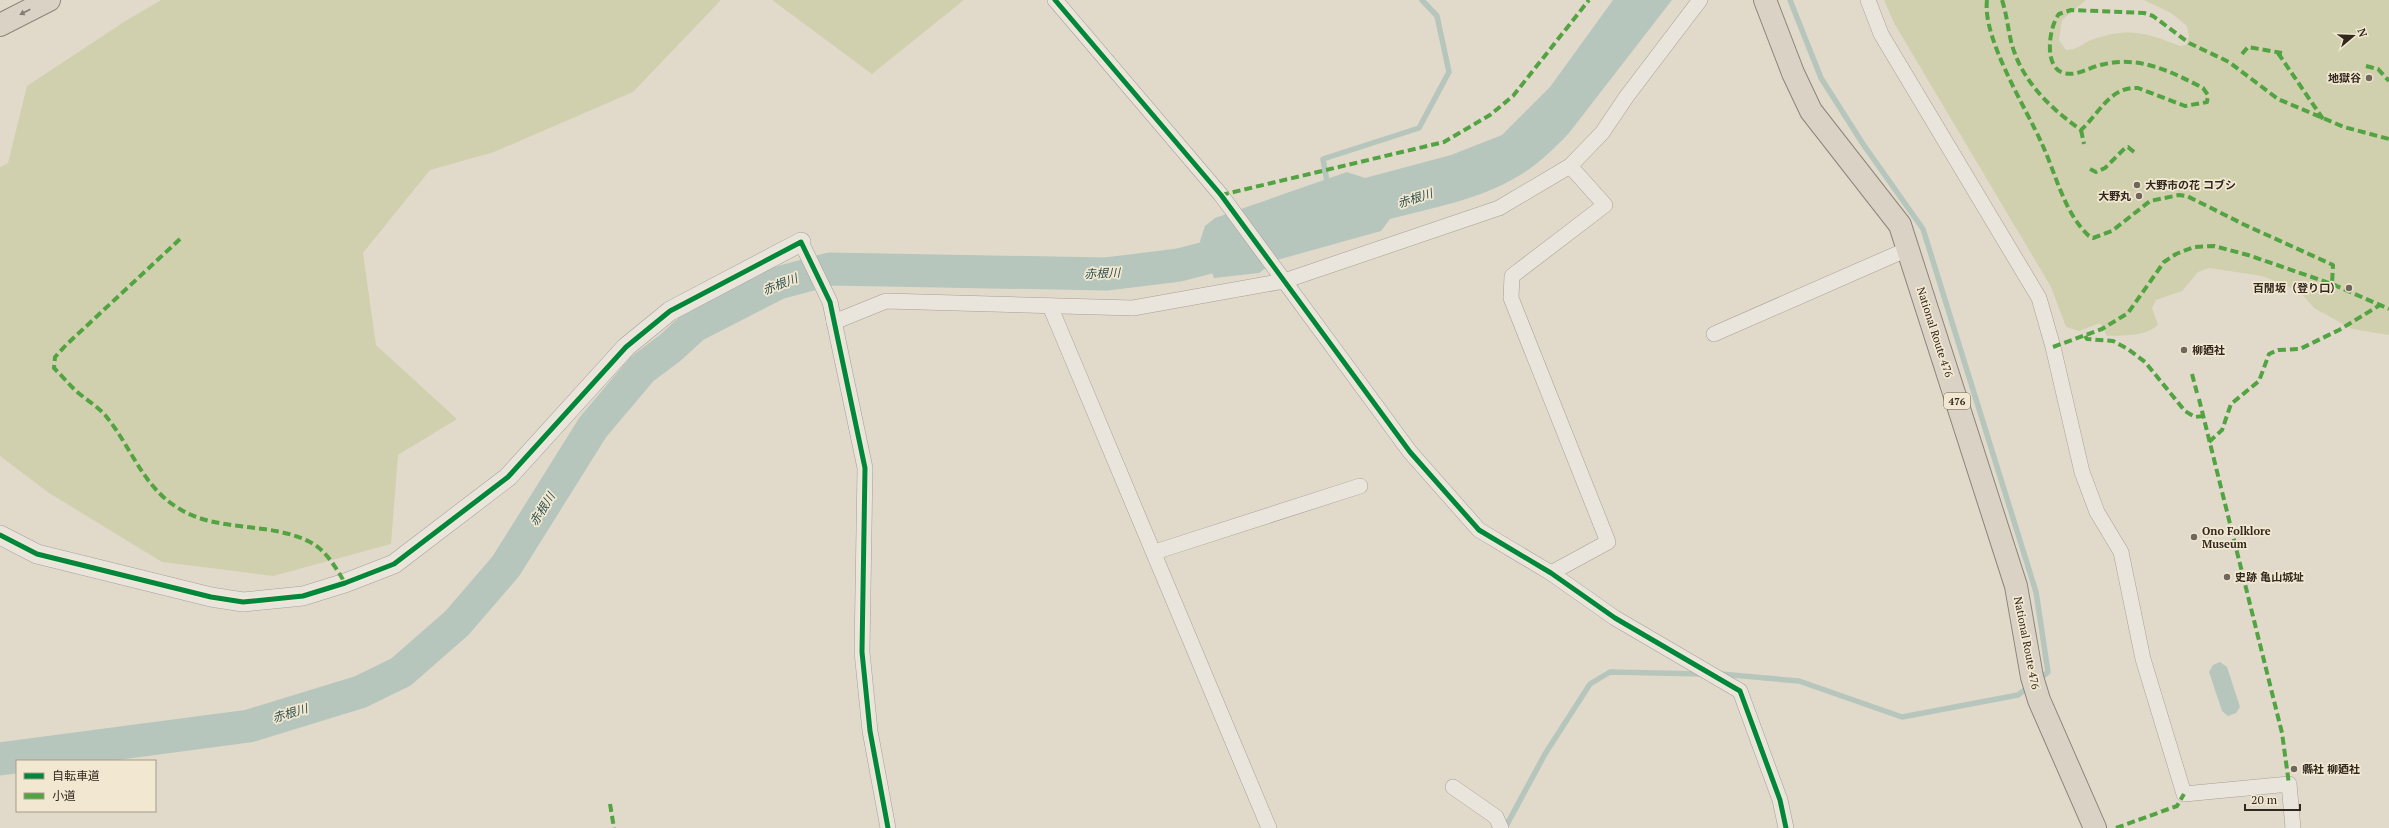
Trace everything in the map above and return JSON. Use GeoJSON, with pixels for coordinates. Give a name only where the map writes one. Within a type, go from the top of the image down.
{"type":"FeatureCollection","features":[{"type":"Feature","properties":{"kind":"highway"},"geometry":{"type":"LineString","coordinates":[[0,25],[49,0]]}},
{"type":"Feature","properties":{"kind":"highway","name":"National Route 476"},"geometry":{"type":"LineString","coordinates":[[1765,0],[1793,73],[1812,111],[1900,225],[2016,586],[2032,677],[2039,700],[2095,828]]}},
{"type":"Feature","properties":{"kind":"street"},"geometry":{"type":"LineString","coordinates":[[1055,0],[1228,205],[1410,452],[1479,530],[1551,573],[1615,618],[1740,691],[1780,800],[1786,828]]}},
{"type":"Feature","properties":{"kind":"street"},"geometry":{"type":"LineString","coordinates":[[834,322],[886,301],[1133,308],[1280,275],[1499,208],[1570,166],[1602,133],[1627,96],[1700,0]]}},
{"type":"Feature","properties":{"kind":"street"},"geometry":{"type":"LineString","coordinates":[[1868,0],[1881,34],[2039,298],[2053,347],[2082,472],[2097,512],[2122,552],[2143,659],[2184,794],[2289,784],[2293,828]]}},
{"type":"Feature","properties":{"kind":"street"},"geometry":{"type":"LineString","coordinates":[[1551,573],[1608,542],[1511,298],[1512,276],[1605,205],[1570,166]]}},
{"type":"Feature","properties":{"kind":"street"},"geometry":{"type":"LineString","coordinates":[[0,535],[37,554],[211,597],[243,602],[304,596],[346,583],[394,564],[503,481],[540,444],[570,408],[626,347],[670,311],[804,247],[830,302],[866,468],[862,652],[870,731],[888,828]]}},
{"type":"Feature","properties":{"kind":"street"},"geometry":{"type":"LineString","coordinates":[[1714,334],[1908,249]]}},
{"type":"Feature","properties":{"kind":"street"},"geometry":{"type":"LineString","coordinates":[[1050,306],[1155,552],[1269,828]]}},
{"type":"Feature","properties":{"kind":"street"},"geometry":{"type":"LineString","coordinates":[[1155,552],[1360,486]]}},
{"type":"Feature","properties":{"kind":"street"},"geometry":{"type":"LineString","coordinates":[[1453,787],[1496,817],[1501,828]]}},
{"type":"Feature","properties":{"kind":"green space"},"geometry":{"type":"Polygon","coordinates":[[[161,0],[721,0],[633,92],[494,152],[430,170],[363,253],[376,345],[457,419],[398,455],[391,544],[273,576],[162,562],[49,493],[0,456],[0,167],[8,163],[27,86],[127,20],[161,0]]]}},
{"type":"Feature","properties":{"kind":"green space"},"geometry":{"type":"Polygon","coordinates":[[[772,0],[964,0],[872,74],[772,0]]]}},
{"type":"Feature","properties":{"kind":"green space"},"geometry":{"type":"Polygon","coordinates":[[[1884,0],[2086,0],[2062,20],[2059,40],[2066,50],[2070,50],[2091,40],[2116,33],[2126,32],[2157,37],[2180,46],[2186,45],[2189,37],[2187,26],[2171,13],[2144,0],[2389,0],[2389,335],[2352,329],[2314,308],[2299,291],[2262,276],[2209,268],[2198,272],[2182,291],[2156,300],[2152,308],[2158,325],[2147,332],[2134,335],[2107,336],[2100,323],[2079,331],[2066,327],[2051,287],[1894,23],[1884,0]]]}},
{"type":"Feature","properties":{"kind":"water"},"geometry":{"type":"Polygon","coordinates":[[[1613,0],[1672,0],[1569,133],[1530,169],[1500,186],[1470,198],[1390,219],[1381,231],[1277,260],[1259,273],[1214,278],[1200,241],[1205,226],[1215,218],[1347,172],[1365,178],[1451,155],[1502,135],[1550,87],[1613,0]]]}},
{"type":"Feature","properties":{"kind":"water"},"geometry":{"type":"Polygon","coordinates":[[[2220,662],[2227,667],[2240,707],[2236,713],[2228,716],[2222,711],[2209,672],[2213,665],[2220,662]]]}},
{"type":"Feature","properties":{"kind":"waterway"},"geometry":{"type":"LineString","coordinates":[[1328,187],[1323,159],[1419,128],[1449,72],[1437,16],[1422,0]]}},
{"type":"Feature","properties":{"kind":"waterway"},"geometry":{"type":"LineString","coordinates":[[1790,0],[1821,78],[1863,144],[1923,229],[2036,592],[2048,672],[2038,680]]}},
{"type":"Feature","properties":{"kind":"waterway","name":"赤根川"},"geometry":{"type":"LineString","coordinates":[[0,759],[249,726],[360,692],[401,672],[457,623],[506,566],[593,427],[642,369],[670,348],[694,326],[778,283],[830,269],[1106,274],[1179,265],[1206,258],[1250,243]]}},
{"type":"Feature","properties":{"kind":"waterway"},"geometry":{"type":"LineString","coordinates":[[1505,828],[1545,754],[1590,684],[1610,672],[1703,674]]}},
{"type":"Feature","properties":{"kind":"waterway"},"geometry":{"type":"LineString","coordinates":[[1720,674],[1799,681],[1902,717],[2018,695],[2030,686]]}},
{"type":"Feature","properties":{"kind":"marked path"},"geometry":{"type":"LineString","coordinates":[[1221,195],[1444,142],[1490,115],[1513,96],[1589,0]]}},
{"type":"Feature","properties":{"kind":"marked path"},"geometry":{"type":"LineString","coordinates":[[1987,0],[1987,16],[1998,53],[2042,144],[2061,193],[2080,227],[2089,236],[2093,238],[2112,231],[2150,201],[2179,195],[2187,196],[2245,225],[2333,265],[2332,284]]}},
{"type":"Feature","properties":{"kind":"marked path"},"geometry":{"type":"LineString","coordinates":[[2002,0],[2009,34],[2020,66],[2042,97],[2061,115],[2081,130],[2106,102],[2120,91],[2138,88],[2185,106],[2207,102],[2208,95],[2203,88],[2180,76],[2144,64],[2118,62],[2100,65],[2074,74],[2064,73],[2057,70],[2053,63],[2050,46],[2053,28],[2055,20],[2059,14],[2071,10],[2144,13],[2153,16],[2189,43],[2229,62],[2278,99],[2344,127],[2389,139]]}},
{"type":"Feature","properties":{"kind":"marked path"},"geometry":{"type":"LineString","coordinates":[[2242,54],[2248,47],[2282,53]]}},
{"type":"Feature","properties":{"kind":"marked path"},"geometry":{"type":"LineString","coordinates":[[2278,53],[2323,119]]}},
{"type":"Feature","properties":{"kind":"marked path"},"geometry":{"type":"LineString","coordinates":[[2366,66],[2378,69],[2389,81]]}},
{"type":"Feature","properties":{"kind":"marked path"},"geometry":{"type":"LineString","coordinates":[[2081,130],[2084,144]]}},
{"type":"Feature","properties":{"kind":"marked path"},"geometry":{"type":"LineString","coordinates":[[2090,169],[2096,172],[2105,168],[2125,148],[2128,147],[2134,152]]}},
{"type":"Feature","properties":{"kind":"marked path"},"geometry":{"type":"LineString","coordinates":[[180,239],[66,345],[55,357],[54,368],[75,390],[105,415],[155,489],[178,508],[193,516],[209,521],[278,531],[310,542],[316,545],[326,555],[345,583]]}},
{"type":"Feature","properties":{"kind":"marked path"},"geometry":{"type":"LineString","coordinates":[[2053,347],[2102,329],[2128,313],[2164,262],[2176,254],[2194,247],[2214,246],[2248,255],[2332,284],[2389,309]]}},
{"type":"Feature","properties":{"kind":"marked path"},"geometry":{"type":"LineString","coordinates":[[2209,442],[2222,430],[2231,404],[2259,381],[2269,354],[2278,350],[2300,349],[2339,330],[2380,305]]}},
{"type":"Feature","properties":{"kind":"marked path"},"geometry":{"type":"LineString","coordinates":[[2085,336],[2087,339],[2113,341],[2128,349],[2145,362],[2185,411],[2195,417],[2203,416]]}},
{"type":"Feature","properties":{"kind":"marked path"},"geometry":{"type":"LineString","coordinates":[[2192,374],[2197,393]]}},
{"type":"Feature","properties":{"kind":"marked path"},"geometry":{"type":"LineString","coordinates":[[2199,399],[2282,733],[2289,784]]}},
{"type":"Feature","properties":{"kind":"marked path"},"geometry":{"type":"LineString","coordinates":[[2116,828],[2177,806],[2184,794]]}},
{"type":"Feature","properties":{"kind":"marked path"},"geometry":{"type":"LineString","coordinates":[[610,804],[614,828]]}},
{"type":"Feature","properties":{"kind":"cycle path"},"geometry":{"type":"LineString","coordinates":[[1055,0],[1221,195],[1410,452],[1479,530],[1551,573],[1615,618],[1740,691],[1780,800],[1786,828]]}},
{"type":"Feature","properties":{"kind":"cycle path"},"geometry":{"type":"LineString","coordinates":[[0,535],[37,554],[211,597],[243,602],[303,596],[345,583],[394,564],[508,477],[626,347],[670,311],[801,242],[830,302],[865,468],[862,652],[870,731],[888,828]]}},
{"type":"Feature","properties":{"kind":"place","name":"地獄谷"},"geometry":{"type":"Point","coordinates":[2369,78]}},
{"type":"Feature","properties":{"kind":"place","name":"大野市の花 コブシ"},"geometry":{"type":"Point","coordinates":[2137,185]}},
{"type":"Feature","properties":{"kind":"place","name":"大野丸"},"geometry":{"type":"Point","coordinates":[2139,196]}},
{"type":"Feature","properties":{"kind":"place","name":"百閒坂（登り口）"},"geometry":{"type":"Point","coordinates":[2349,288]}},
{"type":"Feature","properties":{"kind":"place","name":"柳廼社"},"geometry":{"type":"Point","coordinates":[2184,350]}},
{"type":"Feature","properties":{"kind":"place","name":"Ono Folklore Museum"},"geometry":{"type":"Point","coordinates":[2194,537]}},
{"type":"Feature","properties":{"kind":"place","name":"史跡 亀山城址"},"geometry":{"type":"Point","coordinates":[2227,577]}},
{"type":"Feature","properties":{"kind":"place","name":"縣社 柳廼社"},"geometry":{"type":"Point","coordinates":[2294,769]}}]}
